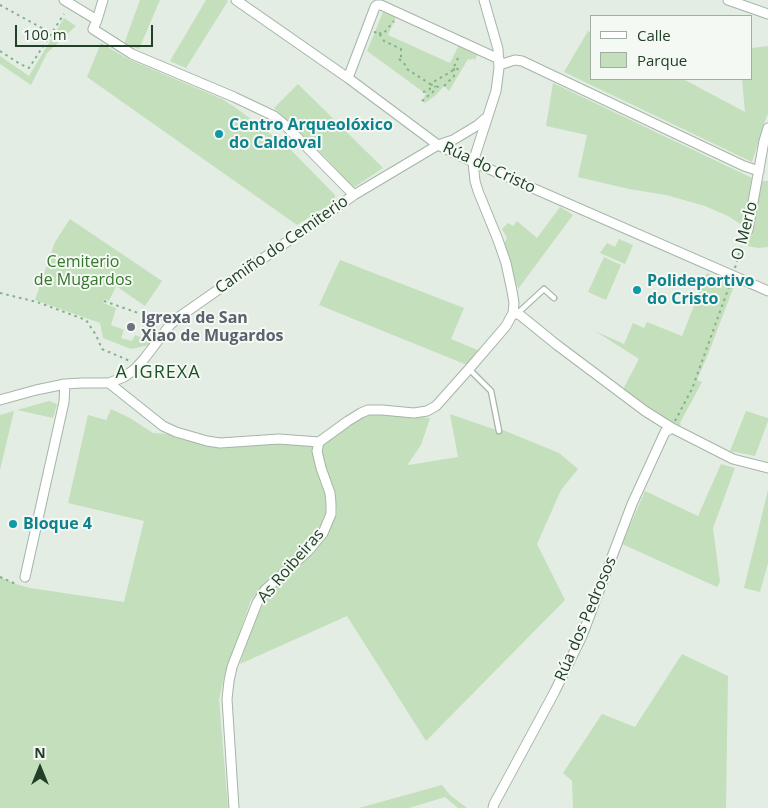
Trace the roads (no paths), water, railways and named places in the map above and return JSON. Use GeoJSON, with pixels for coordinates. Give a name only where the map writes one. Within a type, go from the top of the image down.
{"type":"FeatureCollection","features":[{"type":"Feature","properties":{"kind":"street"},"geometry":{"type":"LineString","coordinates":[[64,0],[96,20]]}},
{"type":"Feature","properties":{"kind":"street"},"geometry":{"type":"LineString","coordinates":[[103,0],[93,29],[132,54],[274,116],[354,195]]}},
{"type":"Feature","properties":{"kind":"street","name":"Rúa do Cristo"},"geometry":{"type":"LineString","coordinates":[[236,0],[348,78],[438,145],[768,291]]}},
{"type":"Feature","properties":{"kind":"street"},"geometry":{"type":"LineString","coordinates":[[109,383],[163,426],[176,432],[220,443],[279,439],[319,442],[368,410],[414,414],[427,411],[436,406],[506,326],[513,313],[514,303],[506,263],[478,191],[473,162],[496,91],[499,62],[498,49],[484,0]]}},
{"type":"Feature","properties":{"kind":"street"},"geometry":{"type":"LineString","coordinates":[[728,0],[768,14]]}},
{"type":"Feature","properties":{"kind":"street"},"geometry":{"type":"LineString","coordinates":[[348,78],[375,7],[381,5],[499,62],[522,61],[744,166],[759,171]]}},
{"type":"Feature","properties":{"kind":"street","name":"Camiño do Cemiterio"},"geometry":{"type":"LineString","coordinates":[[0,400],[65,384],[109,383],[124,377],[139,365],[170,325],[180,317],[354,195],[438,145],[453,140],[486,118]]}},
{"type":"Feature","properties":{"kind":"street","name":"O Merlo"},"geometry":{"type":"LineString","coordinates":[[748,230],[768,128]]}},
{"type":"Feature","properties":{"kind":"street"},"geometry":{"type":"LineString","coordinates":[[513,313],[520,315],[645,411],[672,428],[733,459],[768,468]]}},
{"type":"Feature","properties":{"kind":"street"},"geometry":{"type":"LineString","coordinates":[[25,577],[64,402],[65,384]]}},
{"type":"Feature","properties":{"kind":"street","name":"Rúa dos Pedrosos"},"geometry":{"type":"LineString","coordinates":[[493,808],[554,694],[582,636],[632,504],[665,432],[672,428]]}},
{"type":"Feature","properties":{"kind":"street","name":"As Roibeiras"},"geometry":{"type":"LineString","coordinates":[[234,808],[227,699],[232,667],[246,628],[261,596],[265,590],[308,551],[322,533],[331,514],[330,493],[321,468],[318,450],[319,442]]}},
{"type":"Feature","properties":{"kind":"lane"},"geometry":{"type":"LineString","coordinates":[[513,313],[520,311],[544,289],[554,298]]}},
{"type":"Feature","properties":{"kind":"lane"},"geometry":{"type":"LineString","coordinates":[[469,369],[490,391],[499,431]]}},
{"type":"Feature","properties":{"kind":"place","name":"Centro Arqueolóxico do Caldoval"},"geometry":{"type":"Point","coordinates":[219,134]}},
{"type":"Feature","properties":{"kind":"place","name":"Polideportivo do Cristo"},"geometry":{"type":"Point","coordinates":[637,290]}},
{"type":"Feature","properties":{"kind":"place","name":"Igrexa de San Xiao de Mugardos"},"geometry":{"type":"Point","coordinates":[131,327]}},
{"type":"Feature","properties":{"kind":"place","name":"Bloque 4"},"geometry":{"type":"Point","coordinates":[13,524]}},
{"type":"Feature","properties":{"kind":"district","name":"A IGREXA"},"geometry":{"type":"Point","coordinates":[158,373]}},
{"type":"Feature","properties":{"kind":"park label","name":"Cemiterio de Mugardos"},"geometry":{"type":"Point","coordinates":[83,271]}}]}
